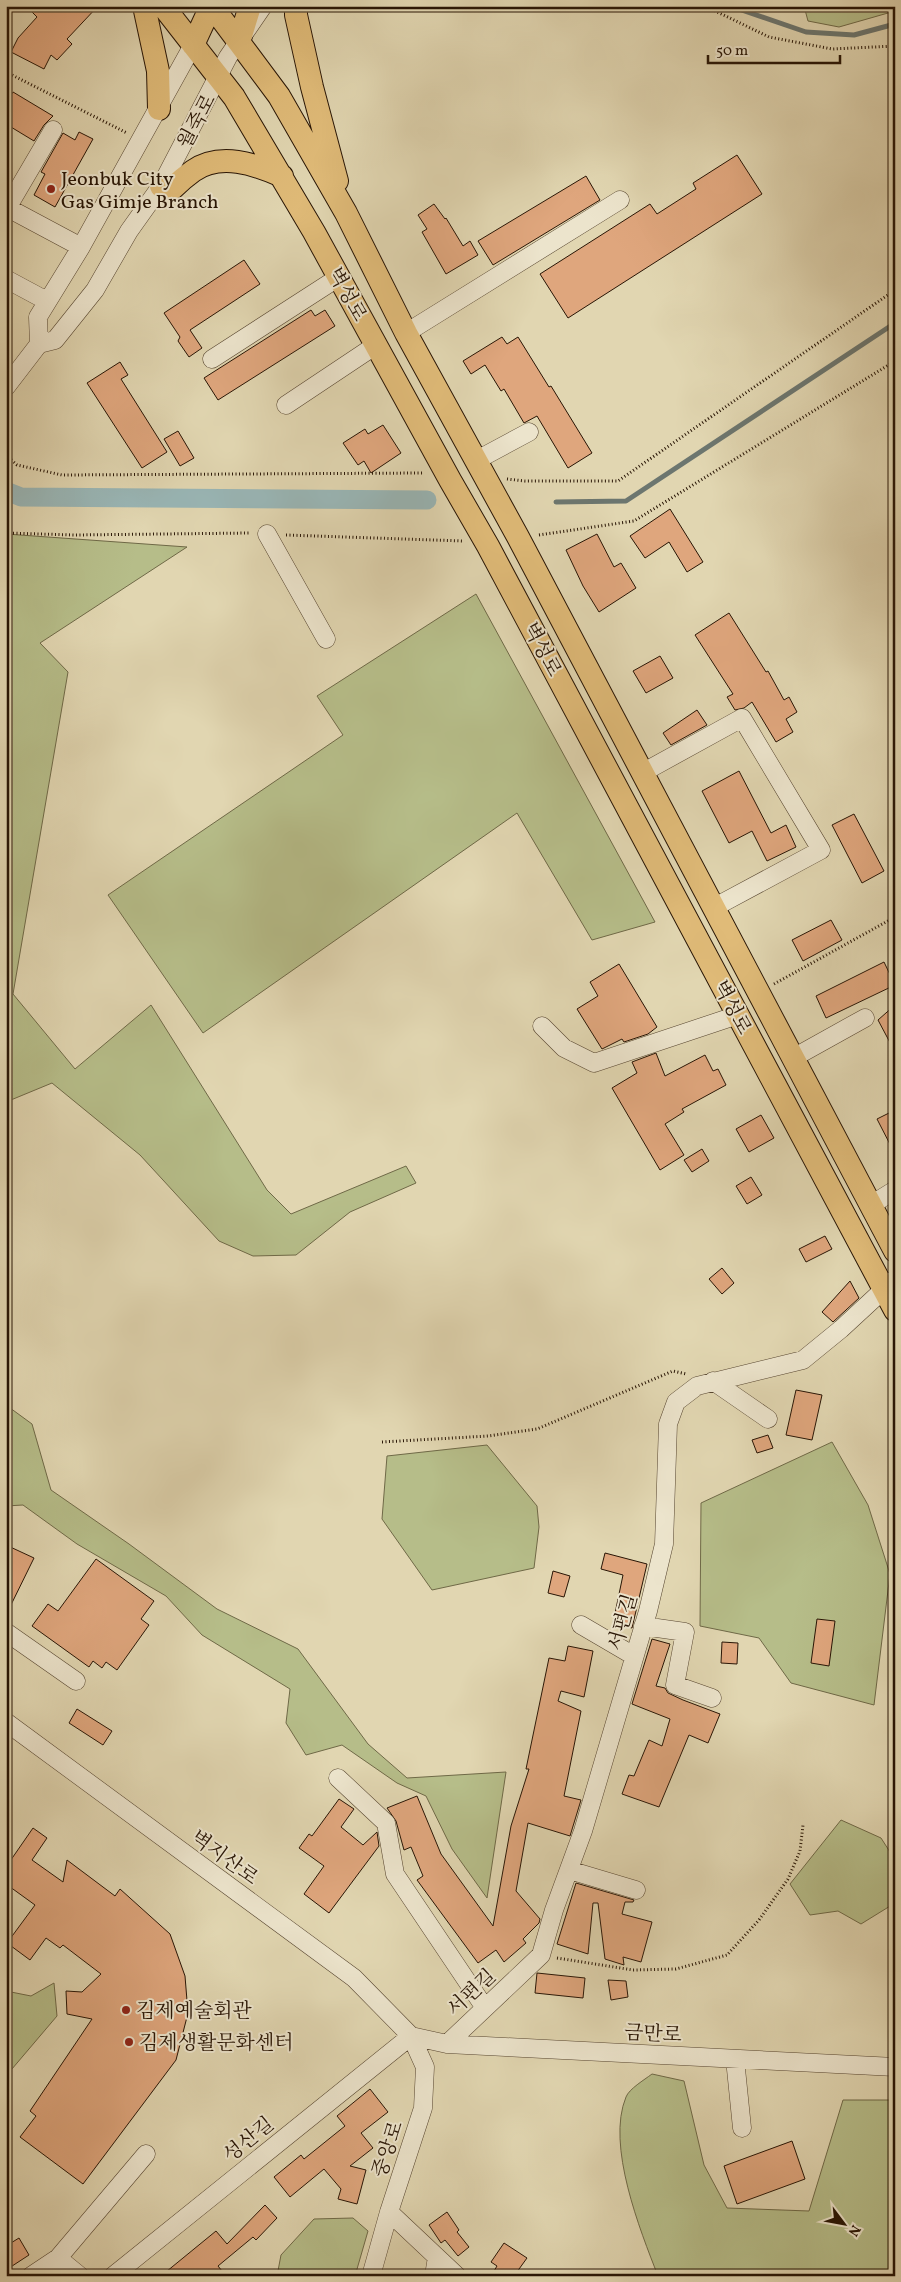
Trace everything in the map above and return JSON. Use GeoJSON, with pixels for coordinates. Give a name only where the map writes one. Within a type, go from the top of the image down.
{"type":"FeatureCollection","features":[{"type":"Feature","properties":{"kind":"main road"},"geometry":{"type":"LineString","coordinates":[[144,6],[158,70],[159,109]]}},
{"type":"Feature","properties":{"kind":"main road","name":"벽성로"},"geometry":{"type":"LineString","coordinates":[[163,6],[220,76],[282,176],[339,277],[446,473],[486,542],[738,1015],[889,1284],[895,1310]]}},
{"type":"Feature","properties":{"kind":"main road","name":"벽성로"},"geometry":{"type":"LineString","coordinates":[[212,6],[279,96],[346,213],[406,333],[518,538],[895,1251]]}},
{"type":"Feature","properties":{"kind":"main road","name":"월죽로"},"geometry":{"type":"LineString","coordinates":[[193,45],[212,6]]}},
{"type":"Feature","properties":{"kind":"main road","name":"월죽로"},"geometry":{"type":"LineString","coordinates":[[239,42],[250,6]]}},
{"type":"Feature","properties":{"kind":"main road"},"geometry":{"type":"LineString","coordinates":[[296,6],[296,15],[312,87],[346,213]]}},
{"type":"Feature","properties":{"kind":"main road"},"geometry":{"type":"LineString","coordinates":[[161,186],[172,188],[194,170],[207,164],[230,161],[254,164],[282,176]]}},
{"type":"Feature","properties":{"kind":"street"},"geometry":{"type":"LineString","coordinates":[[239,42],[263,6]]}},
{"type":"Feature","properties":{"kind":"street","name":"월죽로"},"geometry":{"type":"LineString","coordinates":[[6,387],[39,344],[55,340],[95,290],[129,231],[161,186],[220,76],[228,57],[239,42]]}},
{"type":"Feature","properties":{"kind":"street","name":"월죽로"},"geometry":{"type":"LineString","coordinates":[[39,344],[38,317],[81,247],[193,45]]}},
{"type":"Feature","properties":{"kind":"street"},"geometry":{"type":"LineString","coordinates":[[53,130],[7,209],[81,247]]}},
{"type":"Feature","properties":{"kind":"street"},"geometry":{"type":"LineString","coordinates":[[406,333],[620,200]]}},
{"type":"Feature","properties":{"kind":"street"},"geometry":{"type":"LineString","coordinates":[[212,359],[339,277]]}},
{"type":"Feature","properties":{"kind":"street"},"geometry":{"type":"LineString","coordinates":[[6,279],[47,301]]}},
{"type":"Feature","properties":{"kind":"street"},"geometry":{"type":"LineString","coordinates":[[286,405],[376,345]]}},
{"type":"Feature","properties":{"kind":"street"},"geometry":{"type":"LineString","coordinates":[[479,468],[530,432]]}},
{"type":"Feature","properties":{"kind":"street"},"geometry":{"type":"LineString","coordinates":[[267,534],[326,640]]}},
{"type":"Feature","properties":{"kind":"street"},"geometry":{"type":"LineString","coordinates":[[642,773],[742,718],[821,850],[713,908]]}},
{"type":"Feature","properties":{"kind":"street"},"geometry":{"type":"LineString","coordinates":[[542,1026],[564,1048],[594,1063],[738,1015]]}},
{"type":"Feature","properties":{"kind":"street"},"geometry":{"type":"LineString","coordinates":[[793,1058],[865,1018]]}},
{"type":"Feature","properties":{"kind":"street"},"geometry":{"type":"LineString","coordinates":[[870,1205],[895,1190]]}},
{"type":"Feature","properties":{"kind":"street","name":"서편길"},"geometry":{"type":"LineString","coordinates":[[447,2044],[542,1955],[554,1910],[583,1831],[643,1626],[664,1544],[668,1424],[676,1402],[697,1386],[803,1360],[841,1329],[889,1284]]}},
{"type":"Feature","properties":{"kind":"street"},"geometry":{"type":"LineString","coordinates":[[713,1381],[768,1418]]}},
{"type":"Feature","properties":{"kind":"street"},"geometry":{"type":"LineString","coordinates":[[581,1625],[634,1656]]}},
{"type":"Feature","properties":{"kind":"street"},"geometry":{"type":"LineString","coordinates":[[643,1626],[685,1632],[675,1684],[712,1698]]}},
{"type":"Feature","properties":{"kind":"street"},"geometry":{"type":"LineString","coordinates":[[6,1632],[76,1680]]}},
{"type":"Feature","properties":{"kind":"street","name":"벽지산로"},"geometry":{"type":"LineString","coordinates":[[6,1722],[354,1978],[410,2036]]}},
{"type":"Feature","properties":{"kind":"street"},"geometry":{"type":"LineString","coordinates":[[338,1778],[386,1823],[395,1874],[486,2008]]}},
{"type":"Feature","properties":{"kind":"street"},"geometry":{"type":"LineString","coordinates":[[569,1870],[636,1890]]}},
{"type":"Feature","properties":{"kind":"street","name":"금만로"},"geometry":{"type":"LineString","coordinates":[[410,2036],[447,2044],[895,2067]]}},
{"type":"Feature","properties":{"kind":"street","name":"중앙로"},"geometry":{"type":"LineString","coordinates":[[371,2276],[389,2212],[423,2108],[425,2067],[410,2036]]}},
{"type":"Feature","properties":{"kind":"street","name":"성산길"},"geometry":{"type":"LineString","coordinates":[[112,2276],[410,2036]]}},
{"type":"Feature","properties":{"kind":"street"},"geometry":{"type":"LineString","coordinates":[[735,2059],[742,2128]]}},
{"type":"Feature","properties":{"kind":"street"},"geometry":{"type":"LineString","coordinates":[[31,2276],[58,2258],[146,2154]]}},
{"type":"Feature","properties":{"kind":"street"},"geometry":{"type":"LineString","coordinates":[[389,2212],[457,2276]]}},
{"type":"Feature","properties":{"kind":"street"},"geometry":{"type":"LineString","coordinates":[[434,2276],[437,2257]]}},
{"type":"Feature","properties":{"kind":"street"},"geometry":{"type":"LineString","coordinates":[[58,2258],[80,2276]]}},
{"type":"Feature","properties":{"kind":"path"},"geometry":{"type":"LineString","coordinates":[[705,6],[769,37],[832,50],[895,46]]}},
{"type":"Feature","properties":{"kind":"path"},"geometry":{"type":"LineString","coordinates":[[6,72],[141,140]]}},
{"type":"Feature","properties":{"kind":"path"},"geometry":{"type":"LineString","coordinates":[[479,468],[525,481],[618,481],[895,290]]}},
{"type":"Feature","properties":{"kind":"path"},"geometry":{"type":"LineString","coordinates":[[518,538],[634,522],[895,361]]}},
{"type":"Feature","properties":{"kind":"path"},"geometry":{"type":"LineString","coordinates":[[6,455],[17,464],[62,475],[446,473]]}},
{"type":"Feature","properties":{"kind":"path"},"geometry":{"type":"LineString","coordinates":[[6,532],[74,535],[267,534],[486,542]]}},
{"type":"Feature","properties":{"kind":"path"},"geometry":{"type":"LineString","coordinates":[[758,993],[895,917]]}},
{"type":"Feature","properties":{"kind":"path"},"geometry":{"type":"LineString","coordinates":[[382,1442],[488,1436],[537,1429],[673,1371],[713,1381]]}},
{"type":"Feature","properties":{"kind":"path"},"geometry":{"type":"LineString","coordinates":[[542,1955],[633,1970],[676,1969],[727,1955],[759,1920],[788,1879],[800,1851],[803,1825]]}},
{"type":"Feature","properties":{"kind":"green space"},"geometry":{"type":"Polygon","coordinates":[[[804,6],[895,6],[895,11],[839,27],[808,21],[804,6]]]}},
{"type":"Feature","properties":{"kind":"green space"},"geometry":{"type":"Polygon","coordinates":[[[6,534],[187,547],[40,643],[68,672],[13,994],[75,1069],[151,1005],[267,1190],[291,1214],[406,1166],[416,1183],[350,1212],[296,1255],[253,1256],[219,1241],[140,1155],[52,1083],[6,1102],[6,534]]]}},
{"type":"Feature","properties":{"kind":"green space"},"geometry":{"type":"Polygon","coordinates":[[[476,594],[655,922],[592,940],[517,813],[203,1033],[108,895],[343,735],[317,696],[476,594]]]}},
{"type":"Feature","properties":{"kind":"green space"},"geometry":{"type":"Polygon","coordinates":[[[6,1405],[32,1424],[51,1490],[129,1544],[217,1609],[298,1649],[368,1744],[407,1778],[506,1772],[487,1898],[452,1849],[426,1796],[397,1783],[342,1745],[306,1755],[286,1723],[290,1689],[202,1635],[166,1596],[77,1544],[23,1505],[6,1506],[6,1405]]]}},
{"type":"Feature","properties":{"kind":"green space"},"geometry":{"type":"Polygon","coordinates":[[[832,1442],[868,1505],[890,1574],[874,1705],[791,1683],[759,1638],[700,1626],[701,1503],[832,1442]]]}},
{"type":"Feature","properties":{"kind":"green space"},"geometry":{"type":"Polygon","coordinates":[[[487,1445],[537,1506],[539,1527],[534,1568],[432,1590],[382,1519],[387,1456],[487,1445]]]}},
{"type":"Feature","properties":{"kind":"green space"},"geometry":{"type":"Polygon","coordinates":[[[841,1820],[881,1838],[890,1852],[895,1850],[895,1903],[861,1924],[838,1911],[810,1915],[790,1884],[841,1820]]]}},
{"type":"Feature","properties":{"kind":"green space"},"geometry":{"type":"Polygon","coordinates":[[[54,1983],[57,2016],[6,2076],[6,1991],[31,1996],[54,1983]]]}},
{"type":"Feature","properties":{"kind":"green space"},"geometry":{"type":"Polygon","coordinates":[[[652,2074],[684,2081],[704,2165],[727,2208],[809,2211],[843,2100],[895,2100],[895,2276],[658,2276],[628,2187],[620,2139],[621,2117],[626,2097],[633,2088],[652,2074]]]}},
{"type":"Feature","properties":{"kind":"green space"},"geometry":{"type":"Polygon","coordinates":[[[353,2218],[368,2231],[355,2276],[277,2276],[281,2255],[314,2219],[353,2218]]]}},
{"type":"Feature","properties":{"kind":"building"},"geometry":{"type":"Polygon","coordinates":[[[26,6],[98,6],[67,39],[72,44],[57,60],[51,55],[44,69],[11,52],[18,38],[37,17],[26,6]]]}},
{"type":"Feature","properties":{"kind":"building"},"geometry":{"type":"Polygon","coordinates":[[[13,92],[53,116],[44,125],[34,141],[6,124],[6,103],[13,92]]]}},
{"type":"Feature","properties":{"kind":"building"},"geometry":{"type":"Polygon","coordinates":[[[79,132],[93,139],[55,207],[34,195],[45,174],[41,172],[63,133],[75,140],[79,132]]]}},
{"type":"Feature","properties":{"kind":"building"},"geometry":{"type":"Polygon","coordinates":[[[737,155],[762,194],[568,318],[540,274],[650,204],[657,214],[696,189],[693,183],[737,155]]]}},
{"type":"Feature","properties":{"kind":"building"},"geometry":{"type":"Polygon","coordinates":[[[586,176],[600,200],[493,265],[478,241],[586,176]]]}},
{"type":"Feature","properties":{"kind":"building"},"geometry":{"type":"Polygon","coordinates":[[[434,204],[446,218],[463,246],[470,241],[478,255],[446,274],[422,232],[427,229],[418,215],[434,204]]]}},
{"type":"Feature","properties":{"kind":"building"},"geometry":{"type":"Polygon","coordinates":[[[244,260],[260,284],[190,330],[202,348],[189,357],[178,341],[180,337],[164,313],[244,260]]]}},
{"type":"Feature","properties":{"kind":"building"},"geometry":{"type":"Polygon","coordinates":[[[311,310],[315,316],[325,310],[335,326],[218,400],[204,378],[311,310]]]}},
{"type":"Feature","properties":{"kind":"building"},"geometry":{"type":"Polygon","coordinates":[[[502,337],[507,344],[518,337],[592,453],[568,468],[537,416],[524,423],[504,389],[501,391],[485,365],[471,374],[463,361],[502,337]]]}},
{"type":"Feature","properties":{"kind":"building"},"geometry":{"type":"Polygon","coordinates":[[[120,362],[128,375],[121,379],[167,452],[142,468],[87,383],[120,362]]]}},
{"type":"Feature","properties":{"kind":"building"},"geometry":{"type":"Polygon","coordinates":[[[383,425],[401,453],[371,473],[364,461],[358,465],[343,443],[365,429],[368,434],[383,425]]]}},
{"type":"Feature","properties":{"kind":"building"},"geometry":{"type":"Polygon","coordinates":[[[178,431],[194,458],[180,466],[164,439],[178,431]]]}},
{"type":"Feature","properties":{"kind":"building"},"geometry":{"type":"Polygon","coordinates":[[[670,509],[703,562],[687,572],[669,542],[645,558],[630,536],[670,509]]]}},
{"type":"Feature","properties":{"kind":"building"},"geometry":{"type":"Polygon","coordinates":[[[597,534],[614,567],[621,563],[636,588],[599,612],[583,586],[566,550],[597,534]]]}},
{"type":"Feature","properties":{"kind":"building"},"geometry":{"type":"Polygon","coordinates":[[[729,613],[766,672],[768,671],[784,700],[789,697],[797,712],[786,719],[793,732],[776,742],[752,702],[744,708],[735,710],[727,697],[733,694],[695,635],[729,613]]]}},
{"type":"Feature","properties":{"kind":"building"},"geometry":{"type":"Polygon","coordinates":[[[660,656],[673,678],[646,693],[633,671],[660,656]]]}},
{"type":"Feature","properties":{"kind":"building"},"geometry":{"type":"Polygon","coordinates":[[[697,710],[707,725],[671,745],[663,733],[697,710]]]}},
{"type":"Feature","properties":{"kind":"building"},"geometry":{"type":"Polygon","coordinates":[[[739,771],[771,833],[786,825],[796,847],[767,861],[752,831],[729,843],[702,791],[739,771]]]}},
{"type":"Feature","properties":{"kind":"building"},"geometry":{"type":"Polygon","coordinates":[[[854,814],[884,871],[862,883],[832,825],[854,814]]]}},
{"type":"Feature","properties":{"kind":"building"},"geometry":{"type":"Polygon","coordinates":[[[831,920],[842,940],[803,961],[792,940],[831,920]]]}},
{"type":"Feature","properties":{"kind":"building"},"geometry":{"type":"Polygon","coordinates":[[[884,962],[895,985],[826,1018],[816,996],[884,962]]]}},
{"type":"Feature","properties":{"kind":"building"},"geometry":{"type":"Polygon","coordinates":[[[619,964],[657,1027],[648,1034],[624,1042],[622,1039],[602,1049],[577,1009],[598,996],[590,982],[619,964]]]}},
{"type":"Feature","properties":{"kind":"building"},"geometry":{"type":"Polygon","coordinates":[[[895,1005],[895,1052],[878,1020],[895,1005]]]}},
{"type":"Feature","properties":{"kind":"building"},"geometry":{"type":"Polygon","coordinates":[[[656,1053],[665,1076],[705,1055],[713,1071],[718,1069],[726,1085],[682,1109],[684,1112],[665,1124],[684,1155],[660,1170],[612,1088],[637,1073],[632,1062],[656,1053]]]}},
{"type":"Feature","properties":{"kind":"building"},"geometry":{"type":"Polygon","coordinates":[[[895,1110],[895,1154],[877,1119],[895,1110]]]}},
{"type":"Feature","properties":{"kind":"building"},"geometry":{"type":"Polygon","coordinates":[[[761,1115],[774,1138],[749,1152],[736,1129],[761,1115]]]}},
{"type":"Feature","properties":{"kind":"building"},"geometry":{"type":"Polygon","coordinates":[[[702,1149],[709,1161],[692,1172],[684,1160],[702,1149]]]}},
{"type":"Feature","properties":{"kind":"building"},"geometry":{"type":"Polygon","coordinates":[[[751,1177],[762,1195],[747,1204],[736,1186],[751,1177]]]}},
{"type":"Feature","properties":{"kind":"building"},"geometry":{"type":"Polygon","coordinates":[[[825,1236],[832,1249],[806,1262],[799,1249],[825,1236]]]}},
{"type":"Feature","properties":{"kind":"building"},"geometry":{"type":"Polygon","coordinates":[[[722,1268],[734,1283],[722,1294],[709,1279],[722,1268]]]}},
{"type":"Feature","properties":{"kind":"building"},"geometry":{"type":"Polygon","coordinates":[[[850,1281],[859,1298],[833,1322],[822,1312],[850,1281]]]}},
{"type":"Feature","properties":{"kind":"building"},"geometry":{"type":"Polygon","coordinates":[[[796,1390],[822,1395],[812,1440],[786,1435],[796,1390]]]}},
{"type":"Feature","properties":{"kind":"building"},"geometry":{"type":"Polygon","coordinates":[[[768,1435],[773,1448],[757,1453],[752,1440],[768,1435]]]}},
{"type":"Feature","properties":{"kind":"building"},"geometry":{"type":"Polygon","coordinates":[[[6,1545],[34,1558],[6,1615],[6,1545]]]}},
{"type":"Feature","properties":{"kind":"building"},"geometry":{"type":"Polygon","coordinates":[[[605,1553],[647,1564],[632,1628],[613,1623],[623,1575],[601,1569],[605,1553]]]}},
{"type":"Feature","properties":{"kind":"building"},"geometry":{"type":"Polygon","coordinates":[[[96,1559],[154,1601],[141,1619],[149,1625],[117,1670],[106,1662],[102,1668],[93,1661],[89,1667],[32,1626],[48,1604],[58,1611],[96,1559]]]}},
{"type":"Feature","properties":{"kind":"building"},"geometry":{"type":"Polygon","coordinates":[[[553,1571],[570,1576],[564,1597],[548,1593],[553,1571]]]}},
{"type":"Feature","properties":{"kind":"building"},"geometry":{"type":"Polygon","coordinates":[[[817,1619],[835,1621],[829,1666],[811,1663],[817,1619]]]}},
{"type":"Feature","properties":{"kind":"building"},"geometry":{"type":"Polygon","coordinates":[[[652,1639],[670,1644],[656,1686],[665,1688],[668,1693],[683,1700],[720,1714],[708,1743],[689,1735],[659,1807],[622,1794],[629,1775],[634,1776],[649,1740],[662,1746],[670,1719],[632,1704],[652,1639]]]}},
{"type":"Feature","properties":{"kind":"building"},"geometry":{"type":"Polygon","coordinates":[[[722,1642],[738,1643],[737,1664],[721,1663],[722,1642]]]}},
{"type":"Feature","properties":{"kind":"building"},"geometry":{"type":"Polygon","coordinates":[[[568,1646],[593,1651],[584,1697],[561,1691],[558,1701],[581,1711],[564,1796],[581,1800],[570,1836],[528,1823],[516,1891],[540,1919],[539,1923],[523,1939],[526,1943],[504,1962],[496,1950],[478,1963],[417,1880],[423,1876],[411,1847],[404,1850],[396,1821],[387,1808],[417,1796],[441,1854],[493,1926],[511,1826],[529,1769],[526,1769],[549,1658],[565,1661],[568,1646]]]}},
{"type":"Feature","properties":{"kind":"building"},"geometry":{"type":"Polygon","coordinates":[[[77,1709],[112,1731],[103,1745],[69,1723],[77,1709]]]}},
{"type":"Feature","properties":{"kind":"building"},"geometry":{"type":"Polygon","coordinates":[[[339,1799],[354,1809],[341,1827],[363,1845],[377,1832],[379,1846],[329,1913],[304,1894],[324,1866],[299,1848],[309,1834],[312,1836],[339,1799]]]}},
{"type":"Feature","properties":{"kind":"building","name":"김제생활문화센터"},"geometry":{"type":"Polygon","coordinates":[[[33,1828],[47,1838],[32,1860],[63,1882],[67,1860],[115,1896],[120,1889],[170,1934],[185,1976],[188,2013],[176,2060],[83,2184],[20,2137],[36,2116],[30,2111],[92,2019],[67,2014],[66,1991],[82,1992],[101,1974],[63,1945],[60,1948],[46,1938],[30,1960],[7,1943],[35,1905],[6,1884],[6,1867],[33,1828]]]}},
{"type":"Feature","properties":{"kind":"building"},"geometry":{"type":"Polygon","coordinates":[[[576,1883],[634,1900],[633,1902],[625,1902],[622,1914],[652,1922],[641,1962],[623,1957],[624,1965],[605,1959],[598,1903],[593,1903],[588,1954],[557,1944],[576,1883]]]}},
{"type":"Feature","properties":{"kind":"building"},"geometry":{"type":"Polygon","coordinates":[[[537,1973],[585,1978],[583,1998],[535,1993],[537,1973]]]}},
{"type":"Feature","properties":{"kind":"building"},"geometry":{"type":"Polygon","coordinates":[[[608,1980],[626,1981],[628,1997],[611,2000],[608,1980]]]}},
{"type":"Feature","properties":{"kind":"building"},"geometry":{"type":"Polygon","coordinates":[[[370,2089],[388,2112],[361,2133],[373,2148],[350,2166],[366,2170],[357,2204],[338,2199],[341,2189],[324,2169],[290,2197],[274,2177],[301,2155],[304,2159],[345,2126],[337,2116],[370,2089]]]}},
{"type":"Feature","properties":{"kind":"building"},"geometry":{"type":"Polygon","coordinates":[[[792,2141],[805,2179],[737,2204],[724,2166],[792,2141]]]}},
{"type":"Feature","properties":{"kind":"building"},"geometry":{"type":"Polygon","coordinates":[[[265,2205],[277,2218],[256,2240],[253,2237],[218,2266],[226,2276],[161,2276],[216,2231],[227,2244],[265,2205]]]}},
{"type":"Feature","properties":{"kind":"building"},"geometry":{"type":"Polygon","coordinates":[[[447,2212],[459,2230],[457,2232],[469,2247],[458,2256],[445,2240],[441,2243],[429,2225],[447,2212]]]}},
{"type":"Feature","properties":{"kind":"building"},"geometry":{"type":"Polygon","coordinates":[[[19,2238],[29,2255],[6,2270],[6,2246],[19,2238]]]}},
{"type":"Feature","properties":{"kind":"building"},"geometry":{"type":"Polygon","coordinates":[[[504,2243],[527,2258],[514,2276],[491,2276],[497,2266],[491,2262],[504,2243]]]}},
{"type":"Feature","properties":{"kind":"waterway"},"geometry":{"type":"LineString","coordinates":[[730,6],[806,32],[854,35],[895,24]]}},
{"type":"Feature","properties":{"kind":"waterway"},"geometry":{"type":"LineString","coordinates":[[556,502],[626,501],[895,323]]}},
{"type":"Feature","properties":{"kind":"waterway"},"geometry":{"type":"LineString","coordinates":[[6,491],[21,497],[427,500]]}},
{"type":"Feature","properties":{"kind":"place","name":"Jeonbuk City Gas Gimje Branch"},"geometry":{"type":"Point","coordinates":[51,189]}},
{"type":"Feature","properties":{"kind":"place","name":"김제예술회관"},"geometry":{"type":"Point","coordinates":[126,2010]}},
{"type":"Feature","properties":{"kind":"place","name":"김제생활문화센터"},"geometry":{"type":"Point","coordinates":[129,2042]}}]}
